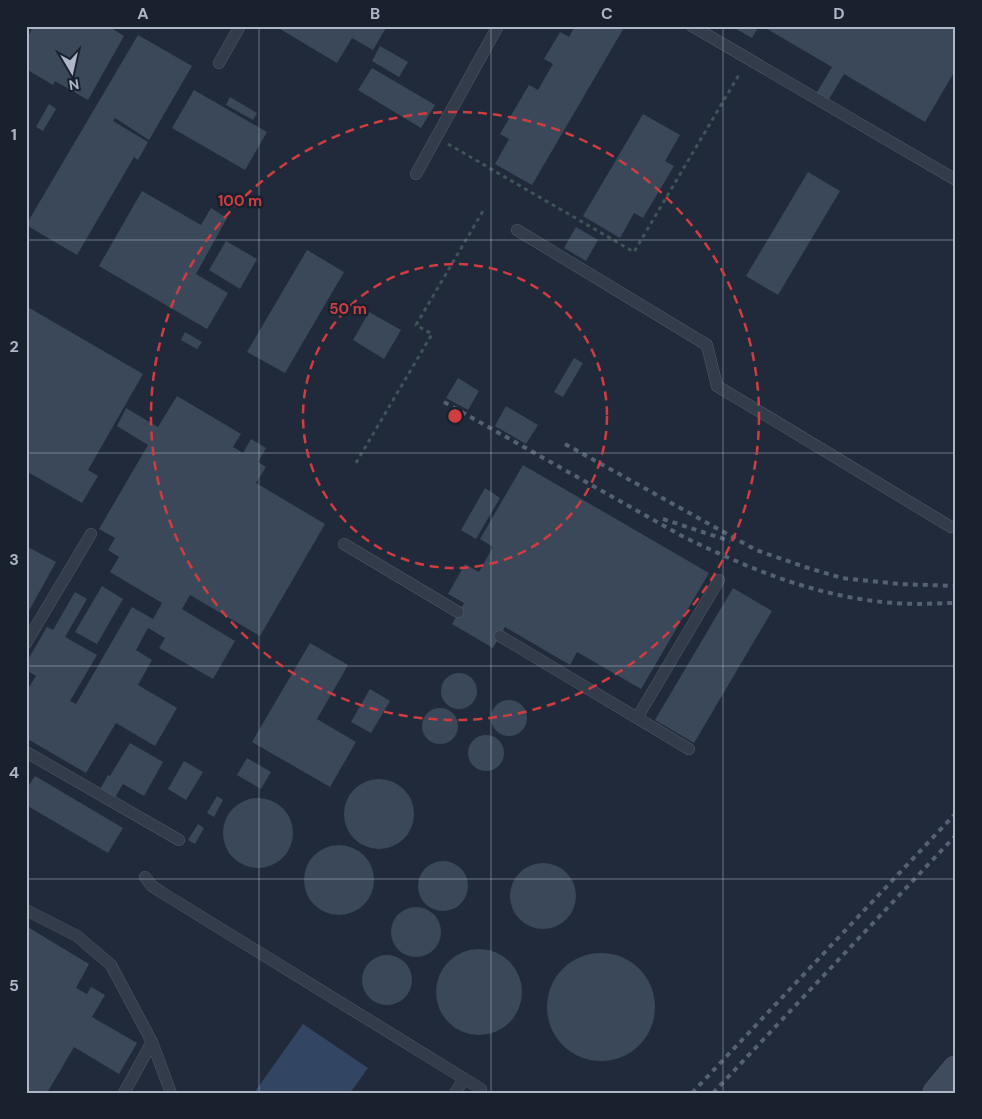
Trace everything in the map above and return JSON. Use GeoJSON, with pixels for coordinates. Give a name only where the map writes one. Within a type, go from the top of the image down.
{"type":"FeatureCollection","features":[{"type":"Feature","properties":{"kind":"main road"},"geometry":{"type":"LineString","coordinates":[[937,1093],[956,1070]]}},
{"type":"Feature","properties":{"kind":"lane"},"geometry":{"type":"LineString","coordinates":[[218,63],[240,26]]}},
{"type":"Feature","properties":{"kind":"lane"},"geometry":{"type":"LineString","coordinates":[[416,174],[498,26]]}},
{"type":"Feature","properties":{"kind":"lane"},"geometry":{"type":"LineString","coordinates":[[692,26],[956,180]]}},
{"type":"Feature","properties":{"kind":"lane"},"geometry":{"type":"LineString","coordinates":[[517,230],[707,345],[717,386],[951,527]]}},
{"type":"Feature","properties":{"kind":"lane"},"geometry":{"type":"LineString","coordinates":[[26,643],[91,534]]}},
{"type":"Feature","properties":{"kind":"lane"},"geometry":{"type":"LineString","coordinates":[[344,544],[458,612]]}},
{"type":"Feature","properties":{"kind":"lane"},"geometry":{"type":"LineString","coordinates":[[637,718],[719,580]]}},
{"type":"Feature","properties":{"kind":"lane"},"geometry":{"type":"LineString","coordinates":[[500,636],[689,749]]}},
{"type":"Feature","properties":{"kind":"lane"},"geometry":{"type":"LineString","coordinates":[[26,752],[179,840]]}},
{"type":"Feature","properties":{"kind":"lane"},"geometry":{"type":"LineString","coordinates":[[145,877],[152,886],[161,892],[481,1089]]}},
{"type":"Feature","properties":{"kind":"lane"},"geometry":{"type":"LineString","coordinates":[[26,910],[77,936],[110,964],[152,1042],[171,1093]]}},
{"type":"Feature","properties":{"kind":"lane"},"geometry":{"type":"LineString","coordinates":[[124,1093],[152,1042]]}},
{"type":"Feature","properties":{"kind":"lane"},"geometry":{"type":"LineString","coordinates":[[455,1093],[464,1079]]}},
{"type":"Feature","properties":{"kind":"path"},"geometry":{"type":"LineString","coordinates":[[436,138],[634,252],[748,59]]}},
{"type":"Feature","properties":{"kind":"path"},"geometry":{"type":"LineString","coordinates":[[356,463],[432,334],[416,324],[483,211]]}},
{"type":"Feature","properties":{"kind":"water"},"geometry":{"type":"Polygon","coordinates":[[[303,1024],[368,1068],[350,1093],[254,1093],[303,1024]]]}},
{"type":"Feature","properties":{"kind":"building"},"geometry":{"type":"Polygon","coordinates":[[[34,26],[108,26],[124,36],[88,100],[55,81],[53,85],[26,69],[26,39],[34,26]]]}},
{"type":"Feature","properties":{"kind":"building"},"geometry":{"type":"Polygon","coordinates":[[[275,26],[387,26],[373,50],[352,38],[337,63],[275,26]]]}},
{"type":"Feature","properties":{"kind":"building"},"geometry":{"type":"Polygon","coordinates":[[[575,26],[625,26],[532,185],[495,164],[509,139],[500,134],[529,85],[538,90],[553,64],[544,59],[560,32],[569,37],[575,26]]]}},
{"type":"Feature","properties":{"kind":"building"},"geometry":{"type":"Polygon","coordinates":[[[731,26],[759,26],[752,38],[731,26]]]}},
{"type":"Feature","properties":{"kind":"building"},"geometry":{"type":"Polygon","coordinates":[[[762,26],[851,26],[856,29],[858,26],[956,26],[956,69],[925,122],[844,74],[826,104],[814,97],[832,67],[762,26]]]}},
{"type":"Feature","properties":{"kind":"building"},"geometry":{"type":"Polygon","coordinates":[[[138,35],[192,66],[149,140],[115,118],[113,121],[148,142],[138,160],[134,157],[77,255],[26,225],[138,35]]]}},
{"type":"Feature","properties":{"kind":"building"},"geometry":{"type":"Polygon","coordinates":[[[380,46],[408,62],[399,77],[372,61],[380,46]]]}},
{"type":"Feature","properties":{"kind":"building"},"geometry":{"type":"Polygon","coordinates":[[[372,68],[435,105],[421,128],[358,90],[372,68]]]}},
{"type":"Feature","properties":{"kind":"building"},"geometry":{"type":"Polygon","coordinates":[[[194,90],[267,132],[245,170],[172,128],[194,90]]]}},
{"type":"Feature","properties":{"kind":"building"},"geometry":{"type":"Polygon","coordinates":[[[230,97],[257,113],[253,120],[226,105],[230,97]]]}},
{"type":"Feature","properties":{"kind":"building"},"geometry":{"type":"Polygon","coordinates":[[[49,104],[56,109],[43,131],[36,127],[49,104]]]}},
{"type":"Feature","properties":{"kind":"building"},"geometry":{"type":"Polygon","coordinates":[[[643,114],[680,135],[665,161],[674,166],[643,218],[634,213],[620,238],[583,216],[643,114]]]}},
{"type":"Feature","properties":{"kind":"building"},"geometry":{"type":"Polygon","coordinates":[[[808,172],[840,191],[778,295],[746,276],[808,172]]]}},
{"type":"Feature","properties":{"kind":"building"},"geometry":{"type":"Polygon","coordinates":[[[142,191],[201,225],[211,208],[227,218],[196,274],[228,293],[207,329],[99,266],[142,191]]]}},
{"type":"Feature","properties":{"kind":"building"},"geometry":{"type":"Polygon","coordinates":[[[576,227],[598,240],[586,261],[564,248],[576,227]]]}},
{"type":"Feature","properties":{"kind":"building"},"geometry":{"type":"Polygon","coordinates":[[[226,241],[257,259],[240,289],[209,270],[226,241]]]}},
{"type":"Feature","properties":{"kind":"building"},"geometry":{"type":"Polygon","coordinates":[[[307,250],[344,272],[285,373],[247,352],[307,250]]]}},
{"type":"Feature","properties":{"kind":"building"},"geometry":{"type":"Polygon","coordinates":[[[26,306],[143,374],[88,470],[98,476],[82,503],[26,471],[26,306]]]}},
{"type":"Feature","properties":{"kind":"building"},"geometry":{"type":"Polygon","coordinates":[[[369,312],[401,330],[384,359],[353,340],[369,312]]]}},
{"type":"Feature","properties":{"kind":"building"},"geometry":{"type":"Polygon","coordinates":[[[185,332],[202,342],[197,349],[181,340],[185,332]]]}},
{"type":"Feature","properties":{"kind":"building"},"geometry":{"type":"Polygon","coordinates":[[[574,358],[583,363],[563,397],[554,392],[574,358]]]}},
{"type":"Feature","properties":{"kind":"building"},"geometry":{"type":"Polygon","coordinates":[[[458,378],[479,391],[468,410],[446,398],[458,378]]]}},
{"type":"Feature","properties":{"kind":"building"},"geometry":{"type":"Polygon","coordinates":[[[177,396],[241,434],[233,447],[243,453],[251,439],[266,448],[258,462],[266,467],[256,483],[325,524],[260,636],[190,595],[182,609],[235,641],[213,679],[159,648],[165,638],[148,628],[136,650],[152,660],[138,685],[177,708],[155,746],[116,723],[86,773],[26,738],[26,692],[36,676],[26,670],[26,663],[47,627],[53,630],[75,592],[87,599],[65,637],[97,655],[70,701],[76,704],[132,607],[153,619],[162,603],[110,572],[119,557],[108,550],[115,538],[99,529],[148,445],[117,426],[126,408],[158,427],[177,396]]]}},
{"type":"Feature","properties":{"kind":"building"},"geometry":{"type":"Polygon","coordinates":[[[506,406],[538,425],[526,444],[495,426],[506,406]]]}},
{"type":"Feature","properties":{"kind":"building"},"geometry":{"type":"Polygon","coordinates":[[[523,465],[709,573],[641,689],[577,652],[570,665],[505,627],[493,648],[452,624],[464,603],[448,594],[465,564],[479,572],[493,547],[480,539],[523,465]]]}},
{"type":"Feature","properties":{"kind":"building"},"geometry":{"type":"Polygon","coordinates":[[[485,488],[500,498],[476,539],[461,530],[485,488]]]}},
{"type":"Feature","properties":{"kind":"building"},"geometry":{"type":"Polygon","coordinates":[[[26,546],[56,562],[26,616],[26,546]]]}},
{"type":"Feature","properties":{"kind":"building"},"geometry":{"type":"Polygon","coordinates":[[[102,586],[123,599],[97,644],[75,632],[102,586]]]}},
{"type":"Feature","properties":{"kind":"building"},"geometry":{"type":"Polygon","coordinates":[[[733,588],[772,611],[694,743],[655,720],[733,588]]]}},
{"type":"Feature","properties":{"kind":"building"},"geometry":{"type":"Polygon","coordinates":[[[310,643],[348,665],[317,719],[356,742],[330,787],[252,742],[310,643]]]}},
{"type":"Feature","properties":{"kind":"building"},"geometry":{"type":"Polygon","coordinates":[[[459,673],[471,679],[477,691],[471,703],[459,709],[447,703],[441,691],[447,679],[459,673]]]}},
{"type":"Feature","properties":{"kind":"building"},"geometry":{"type":"Polygon","coordinates":[[[370,689],[390,701],[371,733],[351,722],[370,689]]]}},
{"type":"Feature","properties":{"kind":"building"},"geometry":{"type":"Polygon","coordinates":[[[509,700],[521,706],[527,718],[521,730],[509,736],[497,730],[491,718],[497,706],[509,700]]]}},
{"type":"Feature","properties":{"kind":"building"},"geometry":{"type":"Polygon","coordinates":[[[440,708],[453,713],[458,726],[453,739],[440,744],[427,739],[422,726],[427,713],[440,708]]]}},
{"type":"Feature","properties":{"kind":"building"},"geometry":{"type":"Polygon","coordinates":[[[486,735],[499,740],[504,753],[499,766],[486,771],[473,766],[468,753],[473,740],[486,735]]]}},
{"type":"Feature","properties":{"kind":"building"},"geometry":{"type":"Polygon","coordinates":[[[130,743],[163,762],[144,796],[123,784],[114,799],[99,791],[130,743]]]}},
{"type":"Feature","properties":{"kind":"building"},"geometry":{"type":"Polygon","coordinates":[[[247,758],[271,772],[261,789],[237,775],[247,758]]]}},
{"type":"Feature","properties":{"kind":"building"},"geometry":{"type":"Polygon","coordinates":[[[184,761],[203,772],[186,800],[168,789],[184,761]]]}},
{"type":"Feature","properties":{"kind":"building"},"geometry":{"type":"Polygon","coordinates":[[[35,776],[123,828],[108,853],[26,805],[26,790],[35,776]]]}},
{"type":"Feature","properties":{"kind":"building"},"geometry":{"type":"Polygon","coordinates":[[[372,779],[386,779],[399,785],[408,794],[414,807],[412,827],[404,839],[386,849],[372,849],[359,843],[350,834],[344,821],[344,807],[350,794],[359,785],[372,779]]]}},
{"type":"Feature","properties":{"kind":"building"},"geometry":{"type":"Polygon","coordinates":[[[217,796],[223,800],[214,817],[207,813],[217,796]]]}},
{"type":"Feature","properties":{"kind":"building"},"geometry":{"type":"Polygon","coordinates":[[[265,798],[278,804],[287,813],[291,819],[293,833],[291,847],[283,858],[272,866],[251,868],[244,866],[233,858],[225,847],[223,826],[225,819],[233,808],[244,800],[265,798]]]}},
{"type":"Feature","properties":{"kind":"building"},"geometry":{"type":"Polygon","coordinates":[[[198,824],[204,828],[195,844],[188,840],[198,824]]]}},
{"type":"Feature","properties":{"kind":"building"},"geometry":{"type":"Polygon","coordinates":[[[346,845],[359,851],[368,860],[372,866],[374,880],[372,894],[364,905],[353,913],[332,915],[325,913],[314,905],[306,894],[304,873],[306,866],[314,855],[325,847],[346,845]]]}},
{"type":"Feature","properties":{"kind":"building"},"geometry":{"type":"Polygon","coordinates":[[[443,861],[452,863],[463,872],[468,886],[466,895],[457,906],[443,911],[434,909],[423,900],[418,886],[420,877],[429,866],[443,861]]]}},
{"type":"Feature","properties":{"kind":"building"},"geometry":{"type":"Polygon","coordinates":[[[537,863],[549,863],[561,868],[571,878],[576,890],[574,909],[561,924],[549,929],[537,929],[525,924],[515,914],[510,902],[510,890],[515,878],[525,868],[537,863]]]}},
{"type":"Feature","properties":{"kind":"building"},"geometry":{"type":"Polygon","coordinates":[[[416,907],[426,909],[434,914],[439,922],[441,932],[439,942],[434,950],[426,955],[416,957],[406,955],[398,950],[393,942],[391,932],[393,922],[398,914],[406,909],[416,907]]]}},
{"type":"Feature","properties":{"kind":"building"},"geometry":{"type":"Polygon","coordinates":[[[26,926],[89,964],[76,988],[87,994],[91,987],[105,995],[92,1017],[137,1043],[119,1074],[74,1047],[47,1093],[26,1093],[26,926]]]}},
{"type":"Feature","properties":{"kind":"building"},"geometry":{"type":"Polygon","coordinates":[[[479,949],[495,952],[503,956],[515,968],[519,976],[522,992],[519,1008],[515,1016],[503,1028],[495,1032],[479,1035],[463,1032],[455,1028],[443,1016],[439,1008],[436,992],[439,976],[443,968],[455,956],[463,952],[479,949]]]}},
{"type":"Feature","properties":{"kind":"building"},"geometry":{"type":"Polygon","coordinates":[[[601,953],[622,957],[640,968],[651,986],[655,1007],[651,1028],[640,1046],[622,1057],[601,1061],[580,1057],[562,1046],[551,1028],[547,1007],[551,986],[562,968],[580,957],[601,953]]]}},
{"type":"Feature","properties":{"kind":"building"},"geometry":{"type":"Polygon","coordinates":[[[382,955],[392,955],[405,962],[412,975],[412,985],[405,998],[392,1005],[382,1005],[373,1001],[366,994],[362,985],[362,975],[366,966],[373,959],[382,955]]]}},
{"type":"Feature","properties":{"kind":"railway"},"geometry":{"type":"LineString","coordinates":[[444,402],[682,536],[733,560],[785,580],[839,595],[895,603],[956,603]]}},
{"type":"Feature","properties":{"kind":"railway"},"geometry":{"type":"LineString","coordinates":[[565,444],[756,550],[842,578],[899,584],[956,586]]}},
{"type":"Feature","properties":{"kind":"railway"},"geometry":{"type":"LineString","coordinates":[[663,519],[730,541]]}},
{"type":"Feature","properties":{"kind":"railway"},"geometry":{"type":"LineString","coordinates":[[692,1093],[956,813]]}},
{"type":"Feature","properties":{"kind":"railway"},"geometry":{"type":"LineString","coordinates":[[713,1093],[956,835]]}}]}
